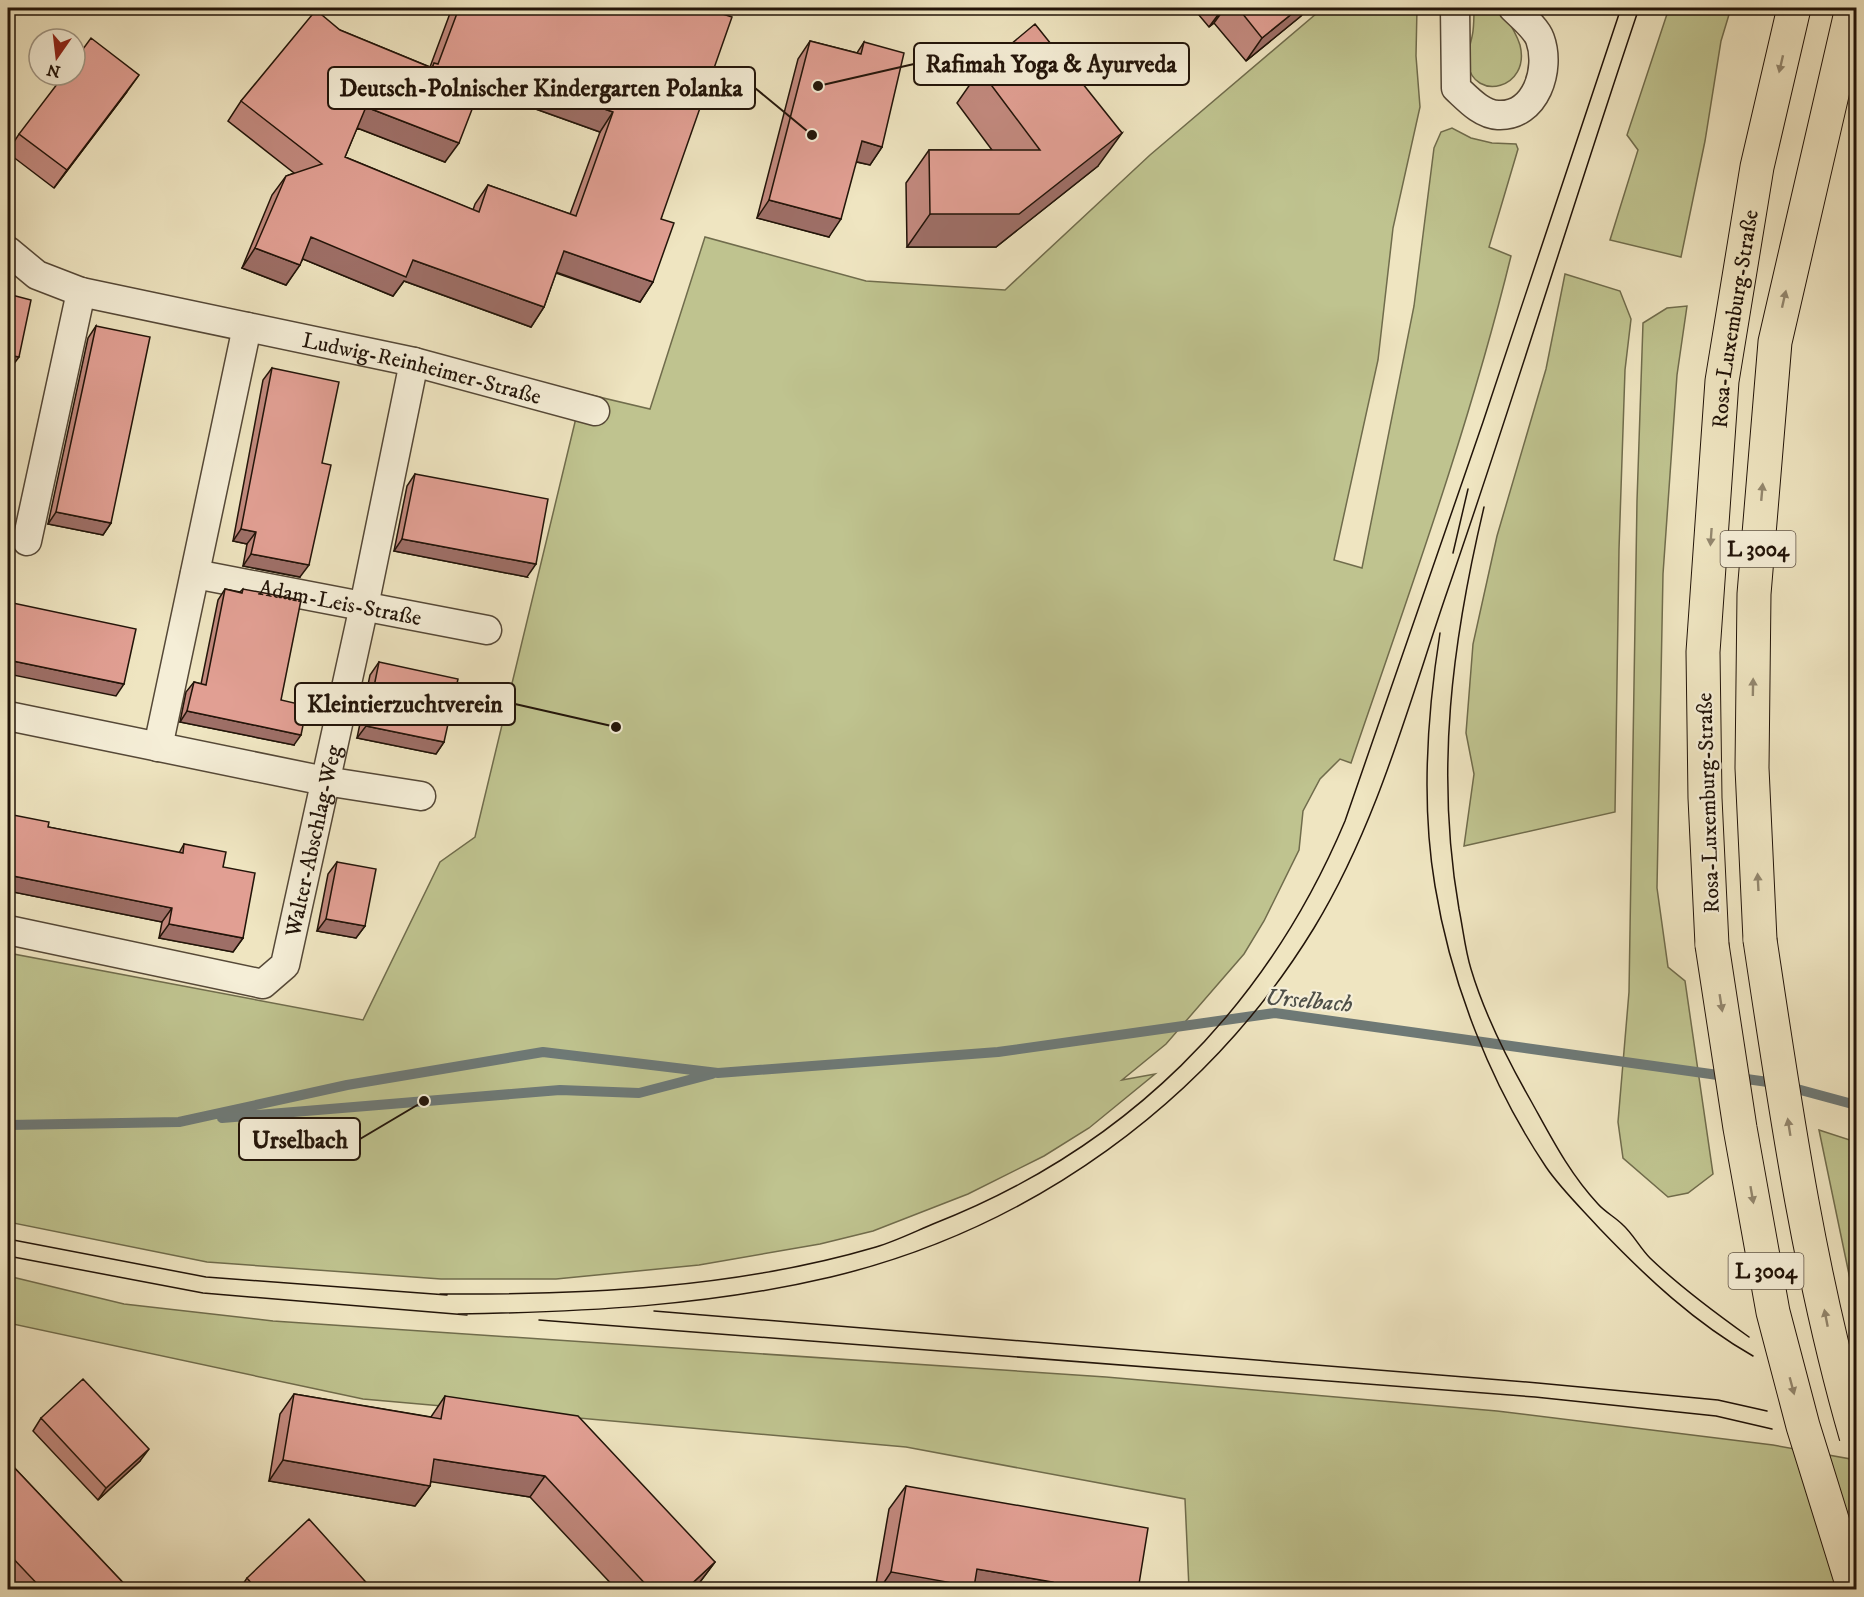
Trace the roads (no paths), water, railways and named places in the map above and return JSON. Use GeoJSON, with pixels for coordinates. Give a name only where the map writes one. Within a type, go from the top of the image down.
{"type":"FeatureCollection","features":[{"type":"Feature","properties":{"kind":"highway","name":"Rosa-Luxemburg-Straße"},"geometry":{"type":"LineString","coordinates":[[1794,8],[1756,167],[1722,381],[1703,652],[1705,798],[1712,945],[1740,1128],[1773,1312],[1803,1426],[1854,1590]]}},
{"type":"Feature","properties":{"kind":"highway","name":"Rosa-Luxemburg-Straße"},"geometry":{"type":"LineString","coordinates":[[1852,8],[1775,342],[1754,594],[1752,768],[1760,940],[1798,1175],[1833,1358],[1857,1436]]}},
{"type":"Feature","properties":{"kind":"street"},"geometry":{"type":"LineString","coordinates":[[1455,8],[1456,88],[1476,107],[1498,115],[1521,111],[1539,89],[1545,60],[1539,37],[1513,8]]}},
{"type":"Feature","properties":{"kind":"street","name":"Ludwig-Reinheimer-Straße"},"geometry":{"type":"LineString","coordinates":[[8,251],[37,275],[81,292],[414,362],[594,411]]}},
{"type":"Feature","properties":{"kind":"street"},"geometry":{"type":"LineString","coordinates":[[27,541],[81,292]]}},
{"type":"Feature","properties":{"kind":"street"},"geometry":{"type":"LineString","coordinates":[[158,747],[247,327]]}},
{"type":"Feature","properties":{"kind":"street","name":"Walter-Abschlag-Weg"},"geometry":{"type":"LineString","coordinates":[[8,930],[263,984],[285,965],[364,606],[414,362]]}},
{"type":"Feature","properties":{"kind":"street","name":"Adam-Leis-Straße"},"geometry":{"type":"LineString","coordinates":[[195,574],[487,630]]}},
{"type":"Feature","properties":{"kind":"street"},"geometry":{"type":"LineString","coordinates":[[8,716],[326,781],[421,796]]}},
{"type":"Feature","properties":{"kind":"waterway","name":"Urselbach"},"geometry":{"type":"LineString","coordinates":[[8,1125],[179,1122],[347,1085],[543,1052],[718,1073],[998,1052],[1275,1013],[1775,1083],[1856,1105]]}},
{"type":"Feature","properties":{"kind":"waterway","name":"Urselbach"},"geometry":{"type":"LineString","coordinates":[[222,1118],[560,1090],[639,1093],[712,1074]]}},
{"type":"Feature","properties":{"kind":"tram line"},"geometry":{"type":"LineString","coordinates":[[440,1294],[550,1293],[715,1280],[823,1261],[883,1245],[1003,1193],[1067,1156],[1127,1114],[1181,1066],[1230,1012],[1274,954],[1312,890],[1345,821],[1483,422],[1621,8]]}},
{"type":"Feature","properties":{"kind":"tram line"},"geometry":{"type":"LineString","coordinates":[[458,1314],[646,1306],[739,1295],[831,1277],[905,1255],[976,1227],[1044,1192],[1107,1150],[1167,1103],[1222,1050],[1271,991],[1314,928],[1336,889],[1373,808],[1495,451],[1639,8]]}},
{"type":"Feature","properties":{"kind":"tram line"},"geometry":{"type":"LineString","coordinates":[[1453,553],[1468,489]]}},
{"type":"Feature","properties":{"kind":"tram line"},"geometry":{"type":"LineString","coordinates":[[1484,507],[1463,607],[1456,657],[1448,757],[1448,807],[1452,858],[1471,969],[1483,1004],[1505,1053],[1553,1141],[1578,1180],[1601,1207],[1627,1229],[1661,1269],[1749,1337]]}},
{"type":"Feature","properties":{"kind":"tram line"},"geometry":{"type":"LineString","coordinates":[[1440,633],[1427,760],[1431,855],[1442,923],[1451,960],[1491,1068],[1526,1135],[1546,1167],[1572,1199],[1653,1282],[1711,1329],[1753,1356]]}},
{"type":"Feature","properties":{"kind":"tram line"},"geometry":{"type":"LineString","coordinates":[[8,1239],[206,1277],[447,1295]]}},
{"type":"Feature","properties":{"kind":"tram line"},"geometry":{"type":"LineString","coordinates":[[8,1256],[203,1293],[467,1315]]}},
{"type":"Feature","properties":{"kind":"tram line"},"geometry":{"type":"LineString","coordinates":[[654,1311],[1538,1383],[1718,1400],[1767,1411]]}},
{"type":"Feature","properties":{"kind":"tram line"},"geometry":{"type":"LineString","coordinates":[[539,1320],[1535,1397],[1716,1416],[1772,1429]]}},
{"type":"Feature","properties":{"kind":"place","name":"Rafimah Yoga & Ayurveda"},"geometry":{"type":"Point","coordinates":[818,86]}},
{"type":"Feature","properties":{"kind":"place","name":"Deutsch-Polnischer Kindergarten Polanka"},"geometry":{"type":"Point","coordinates":[812,135]}},
{"type":"Feature","properties":{"kind":"place","name":"Kleintierzuchtverein"},"geometry":{"type":"Point","coordinates":[616,727]}},
{"type":"Feature","properties":{"kind":"place","name":"Urselbach"},"geometry":{"type":"Point","coordinates":[424,1101]}}]}
